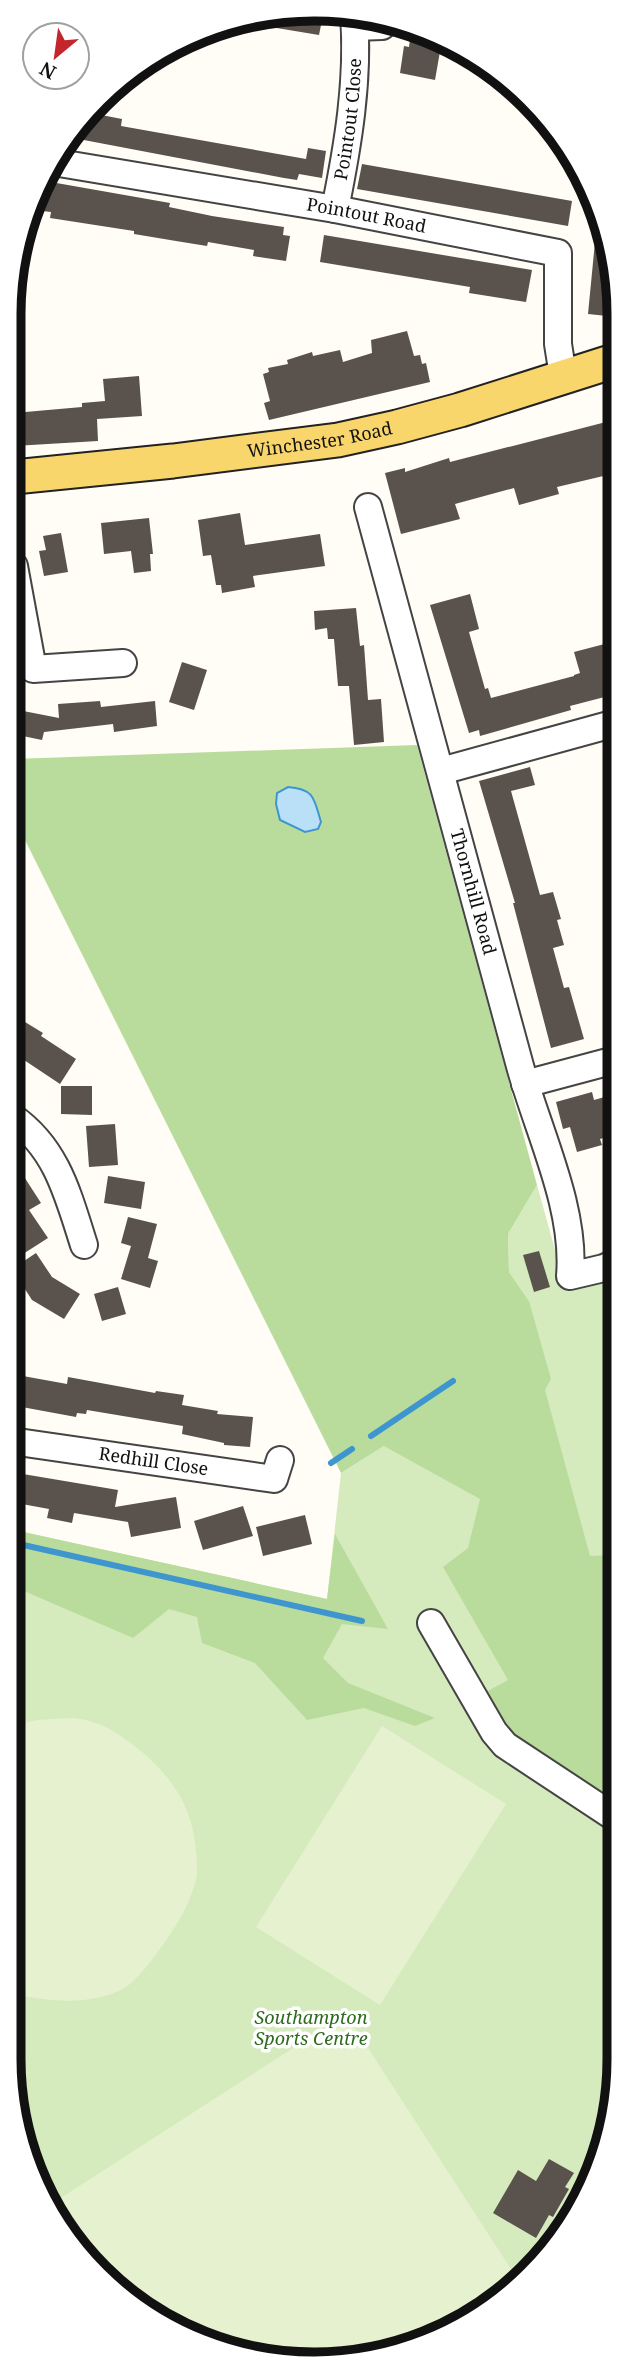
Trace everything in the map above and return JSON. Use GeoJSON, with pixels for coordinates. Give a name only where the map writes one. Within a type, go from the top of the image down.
{"type":"FeatureCollection","features":[{"type":"Feature","properties":{"kind":"main road","name":"Winchester Road"},"geometry":{"type":"LineString","coordinates":[[21,476],[338,440],[485,402],[607,363]]}},
{"type":"Feature","properties":{"kind":"street","name":"Pointout Close"},"geometry":{"type":"LineString","coordinates":[[335,209],[349,136],[355,62],[354,24]]}},
{"type":"Feature","properties":{"kind":"street","name":"Pointout Road"},"geometry":{"type":"LineString","coordinates":[[62,164],[335,209],[558,253],[558,344],[563,376]]}},
{"type":"Feature","properties":{"kind":"street","name":"Thornhill Road"},"geometry":{"type":"LineString","coordinates":[[368,506],[525,1084],[569,1227],[572,1252],[570,1276],[607,1267]]}},
{"type":"Feature","properties":{"kind":"street"},"geometry":{"type":"LineString","coordinates":[[21,607],[33,668],[123,663]]}},
{"type":"Feature","properties":{"kind":"street"},"geometry":{"type":"LineString","coordinates":[[441,771],[607,725]]}},
{"type":"Feature","properties":{"kind":"street"},"geometry":{"type":"LineString","coordinates":[[525,1084],[607,1062]]}},
{"type":"Feature","properties":{"kind":"street"},"geometry":{"type":"LineString","coordinates":[[21,1125],[38,1139],[53,1159],[65,1183],[84,1245]]}},
{"type":"Feature","properties":{"kind":"street","name":"Redhill Close"},"geometry":{"type":"LineString","coordinates":[[21,1442],[274,1479],[280,1460]]}},
{"type":"Feature","properties":{"kind":"street"},"geometry":{"type":"LineString","coordinates":[[431,1623],[494,1732],[505,1745],[607,1812]]}},
{"type":"Feature","properties":{"kind":"green space"},"geometry":{"type":"Polygon","coordinates":[[[417,745],[537,1185],[508,1234],[509,1272],[529,1301],[551,1379],[545,1390],[590,1556],[607,1555],[607,1795],[510,1735],[486,1692],[508,1680],[443,1567],[468,1548],[480,1499],[384,1446],[341,1473],[21,832],[21,759],[417,745]]]}},
{"type":"Feature","properties":{"kind":"green space","name":"Southampton Sports Centre"},"geometry":{"type":"Polygon","coordinates":[[[537,1185],[559,1264],[607,1251],[607,2059],[597,2135],[577,2189],[558,2222],[534,2252],[507,2279],[460,2313],[426,2330],[390,2342],[352,2349],[295,2351],[238,2342],[202,2330],[167,2313],[107,2266],[60,2206],[43,2171],[31,2135],[21,2059],[21,1531],[327,1599],[341,1473],[384,1446],[529,1301],[509,1272],[508,1234],[537,1185]]]}},
{"type":"Feature","properties":{"kind":"green space"},"geometry":{"type":"Polygon","coordinates":[[[21,1531],[327,1599],[335,1534],[388,1629],[342,1624],[323,1658],[348,1683],[435,1718],[415,1726],[364,1708],[307,1720],[255,1663],[202,1643],[197,1617],[169,1609],[133,1638],[21,1590],[21,1531]]]}},
{"type":"Feature","properties":{"kind":"green space"},"geometry":{"type":"Polygon","coordinates":[[[82,1719],[118,1734],[164,1773],[186,1808],[194,1836],[196,1880],[170,1934],[146,1967],[125,1988],[92,1999],[64,2001],[21,1995],[21,1723],[82,1719]]]}},
{"type":"Feature","properties":{"kind":"green space"},"geometry":{"type":"Polygon","coordinates":[[[382,1726],[506,1804],[380,2005],[256,1927],[382,1726]]]}},
{"type":"Feature","properties":{"kind":"green space"},"geometry":{"type":"Polygon","coordinates":[[[346,2014],[513,2273],[477,2303],[444,2322],[390,2342],[314,2352],[257,2346],[202,2330],[151,2303],[121,2279],[94,2252],[57,2200],[346,2014]]]}},
{"type":"Feature","properties":{"kind":"water"},"geometry":{"type":"Polygon","coordinates":[[[288,787],[304,790],[312,797],[321,822],[318,829],[305,832],[280,820],[276,804],[277,793],[288,787]]]}},
{"type":"Feature","properties":{"kind":"building"},"geometry":{"type":"Polygon","coordinates":[[[322,21],[319,35],[264,26],[322,21]]]}},
{"type":"Feature","properties":{"kind":"building"},"geometry":{"type":"Polygon","coordinates":[[[410,39],[440,49],[435,80],[400,73],[404,46],[409,47],[410,39]]]}},
{"type":"Feature","properties":{"kind":"building"},"geometry":{"type":"Polygon","coordinates":[[[100,115],[122,119],[121,126],[306,159],[308,148],[326,151],[322,178],[299,174],[297,180],[79,139],[100,115]]]}},
{"type":"Feature","properties":{"kind":"building"},"geometry":{"type":"Polygon","coordinates":[[[362,164],[572,201],[568,226],[357,189],[362,164]]]}},
{"type":"Feature","properties":{"kind":"building"},"geometry":{"type":"Polygon","coordinates":[[[52,182],[170,203],[169,207],[212,216],[284,227],[283,235],[290,236],[286,261],[253,256],[254,250],[208,242],[207,246],[50,218],[51,212],[40,211],[52,182]]]}},
{"type":"Feature","properties":{"kind":"building"},"geometry":{"type":"Polygon","coordinates":[[[596,234],[604,276],[607,316],[588,314],[596,234]]]}},
{"type":"Feature","properties":{"kind":"building"},"geometry":{"type":"Polygon","coordinates":[[[324,235],[532,270],[526,302],[469,293],[470,287],[320,262],[324,235]]]}},
{"type":"Feature","properties":{"kind":"building"},"geometry":{"type":"Polygon","coordinates":[[[407,331],[414,356],[420,355],[422,364],[426,363],[430,382],[269,420],[264,403],[270,401],[263,374],[269,372],[268,368],[288,364],[287,360],[312,352],[313,356],[340,350],[343,362],[372,353],[371,340],[407,331]]]}},
{"type":"Feature","properties":{"kind":"building"},"geometry":{"type":"Polygon","coordinates":[[[139,376],[142,416],[97,419],[98,441],[21,446],[21,412],[82,407],[82,403],[105,401],[103,379],[139,376]]]}},
{"type":"Feature","properties":{"kind":"building"},"geometry":{"type":"Polygon","coordinates":[[[606,422],[607,425],[607,475],[557,487],[559,494],[519,505],[514,488],[455,504],[460,519],[401,534],[385,473],[405,468],[405,472],[449,458],[450,462],[606,422]]]}},
{"type":"Feature","properties":{"kind":"building"},"geometry":{"type":"Polygon","coordinates":[[[240,513],[245,545],[320,534],[325,566],[253,576],[255,587],[222,593],[221,585],[216,585],[211,555],[203,556],[198,520],[240,513]]]}},
{"type":"Feature","properties":{"kind":"building"},"geometry":{"type":"Polygon","coordinates":[[[149,518],[153,554],[150,554],[151,571],[134,573],[131,551],[104,554],[101,523],[149,518]]]}},
{"type":"Feature","properties":{"kind":"building"},"geometry":{"type":"Polygon","coordinates":[[[61,533],[68,572],[44,576],[39,551],[46,550],[43,536],[61,533]]]}},
{"type":"Feature","properties":{"kind":"building"},"geometry":{"type":"Polygon","coordinates":[[[470,594],[479,629],[469,632],[485,689],[488,688],[491,698],[574,676],[580,673],[574,652],[607,643],[607,696],[570,706],[571,710],[480,736],[479,730],[469,733],[430,605],[470,594]]]}},
{"type":"Feature","properties":{"kind":"building"},"geometry":{"type":"Polygon","coordinates":[[[356,608],[360,646],[364,645],[368,700],[381,699],[384,742],[354,745],[349,686],[338,686],[334,639],[328,639],[327,628],[315,630],[314,611],[356,608]]]}},
{"type":"Feature","properties":{"kind":"building"},"geometry":{"type":"Polygon","coordinates":[[[182,662],[207,670],[194,710],[169,702],[182,662]]]}},
{"type":"Feature","properties":{"kind":"building"},"geometry":{"type":"Polygon","coordinates":[[[100,701],[101,707],[155,701],[157,726],[114,732],[113,724],[44,732],[42,740],[21,736],[21,711],[59,718],[58,704],[100,701]]]}},
{"type":"Feature","properties":{"kind":"building"},"geometry":{"type":"Polygon","coordinates":[[[530,767],[535,785],[511,791],[540,895],[553,892],[561,919],[557,920],[564,945],[553,948],[564,988],[569,987],[584,1039],[551,1048],[515,903],[479,781],[530,767]]]}},
{"type":"Feature","properties":{"kind":"building"},"geometry":{"type":"Polygon","coordinates":[[[21,1020],[76,1059],[60,1084],[21,1058],[21,1020]]]}},
{"type":"Feature","properties":{"kind":"building"},"geometry":{"type":"Polygon","coordinates":[[[61,1086],[92,1086],[92,1115],[61,1114],[61,1086]]]}},
{"type":"Feature","properties":{"kind":"building"},"geometry":{"type":"Polygon","coordinates":[[[592,1092],[594,1100],[607,1096],[607,1137],[600,1139],[602,1145],[577,1152],[570,1127],[563,1129],[556,1102],[592,1092]]]}},
{"type":"Feature","properties":{"kind":"building"},"geometry":{"type":"Polygon","coordinates":[[[115,1124],[118,1165],[89,1167],[86,1126],[115,1124]]]}},
{"type":"Feature","properties":{"kind":"building"},"geometry":{"type":"Polygon","coordinates":[[[21,1172],[41,1203],[29,1210],[48,1238],[23,1254],[21,1172]]]}},
{"type":"Feature","properties":{"kind":"building"},"geometry":{"type":"Polygon","coordinates":[[[108,1176],[145,1182],[141,1209],[104,1203],[108,1176]]]}},
{"type":"Feature","properties":{"kind":"building"},"geometry":{"type":"Polygon","coordinates":[[[128,1217],[157,1224],[148,1258],[158,1261],[150,1288],[121,1279],[131,1246],[121,1243],[128,1217]]]}},
{"type":"Feature","properties":{"kind":"building"},"geometry":{"type":"Polygon","coordinates":[[[539,1251],[550,1287],[534,1292],[523,1255],[539,1251]]]}},
{"type":"Feature","properties":{"kind":"building"},"geometry":{"type":"Polygon","coordinates":[[[36,1253],[52,1277],[80,1294],[64,1319],[32,1300],[21,1283],[21,1263],[36,1253]]]}},
{"type":"Feature","properties":{"kind":"building"},"geometry":{"type":"Polygon","coordinates":[[[118,1287],[126,1314],[102,1321],[94,1294],[118,1287]]]}},
{"type":"Feature","properties":{"kind":"building"},"geometry":{"type":"Polygon","coordinates":[[[23,1376],[67,1384],[68,1377],[155,1393],[184,1395],[182,1405],[218,1411],[217,1414],[253,1417],[250,1447],[224,1445],[182,1434],[183,1426],[87,1410],[86,1414],[77,1413],[76,1417],[21,1407],[23,1376]]]}},
{"type":"Feature","properties":{"kind":"building"},"geometry":{"type":"Polygon","coordinates":[[[21,1474],[118,1490],[115,1507],[176,1497],[181,1528],[131,1537],[128,1522],[74,1513],[72,1523],[47,1518],[49,1509],[21,1504],[21,1474]]]}},
{"type":"Feature","properties":{"kind":"building"},"geometry":{"type":"Polygon","coordinates":[[[243,1506],[253,1536],[203,1550],[194,1521],[243,1506]]]}},
{"type":"Feature","properties":{"kind":"building"},"geometry":{"type":"Polygon","coordinates":[[[305,1515],[312,1544],[263,1556],[256,1527],[305,1515]]]}},
{"type":"Feature","properties":{"kind":"building"},"geometry":{"type":"Polygon","coordinates":[[[549,2159],[574,2173],[565,2187],[569,2189],[553,2217],[549,2215],[536,2238],[493,2213],[518,2170],[536,2181],[549,2159]]]}},
{"type":"Feature","properties":{"kind":"waterway"},"geometry":{"type":"LineString","coordinates":[[371,1436],[453,1381]]}},
{"type":"Feature","properties":{"kind":"waterway"},"geometry":{"type":"LineString","coordinates":[[331,1463],[352,1449]]}},
{"type":"Feature","properties":{"kind":"waterway"},"geometry":{"type":"LineString","coordinates":[[21,1544],[362,1621]]}}]}
